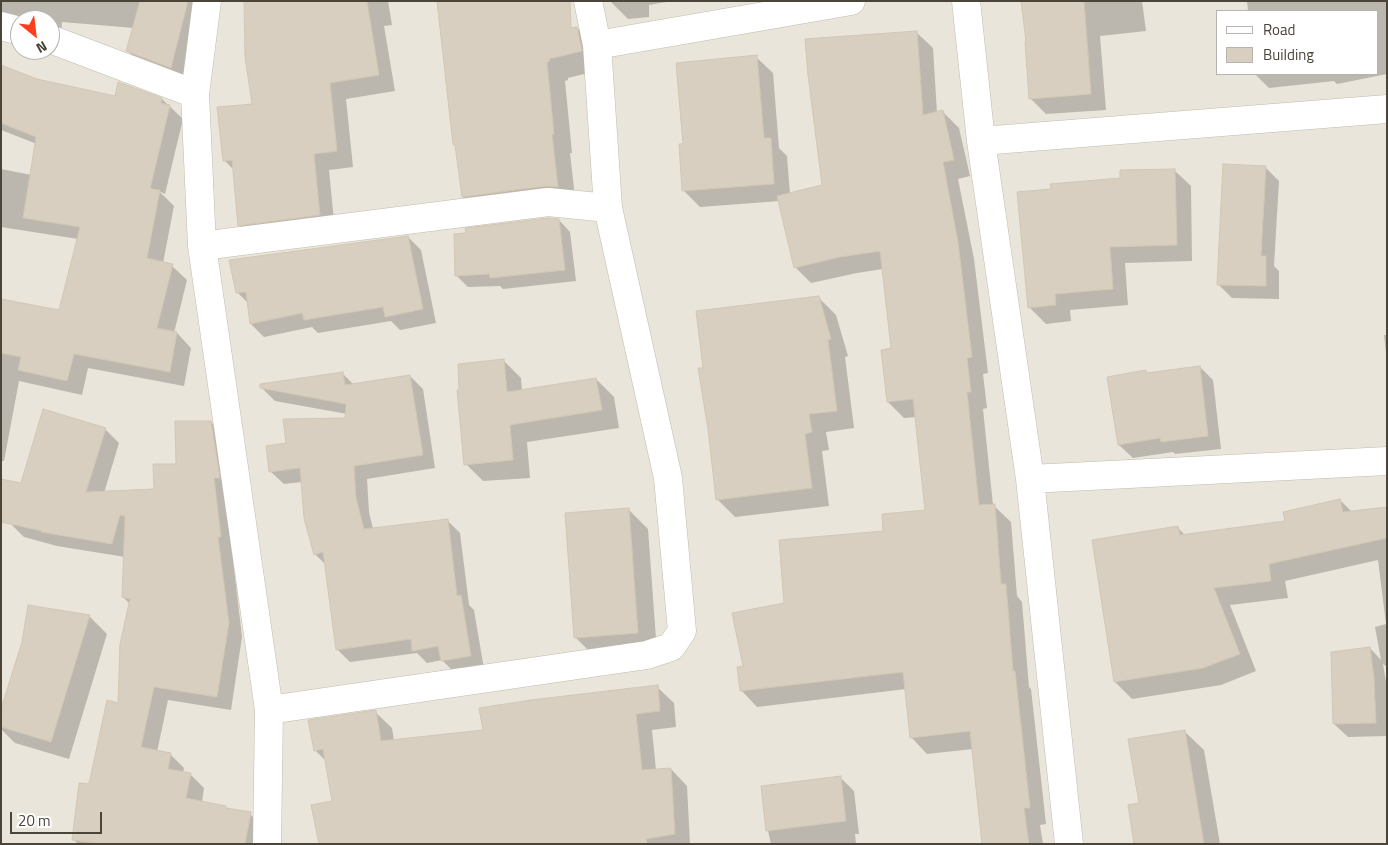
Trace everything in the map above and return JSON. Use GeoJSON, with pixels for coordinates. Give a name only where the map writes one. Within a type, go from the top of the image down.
{"type":"FeatureCollection","features":[{"type":"Feature","properties":{"kind":"street"},"geometry":{"type":"LineString","coordinates":[[207,1],[195,94],[202,246],[269,710],[267,844]]}},
{"type":"Feature","properties":{"kind":"street"},"geometry":{"type":"LineString","coordinates":[[269,710],[637,656],[671,647],[682,632],[668,478],[608,208],[597,44],[588,1]]}},
{"type":"Feature","properties":{"kind":"street"},"geometry":{"type":"LineString","coordinates":[[597,44],[851,1]]}},
{"type":"Feature","properties":{"kind":"street"},"geometry":{"type":"LineString","coordinates":[[966,1],[981,141],[1030,479],[1069,844]]}},
{"type":"Feature","properties":{"kind":"street"},"geometry":{"type":"LineString","coordinates":[[60,43],[195,94]]}},
{"type":"Feature","properties":{"kind":"street"},"geometry":{"type":"LineString","coordinates":[[981,141],[1387,109]]}},
{"type":"Feature","properties":{"kind":"street"},"geometry":{"type":"LineString","coordinates":[[202,246],[548,202],[608,208]]}},
{"type":"Feature","properties":{"kind":"street"},"geometry":{"type":"LineString","coordinates":[[1030,479],[1387,461]]}},
{"type":"Feature","properties":{"kind":"shaded area"},"geometry":{"type":"Polygon","coordinates":[[[1,1],[1387,1],[1387,844],[1,844],[1,1]]]}},
{"type":"Feature","properties":{"kind":"building"},"geometry":{"type":"Polygon","coordinates":[[[140,1],[188,1],[171,68],[126,51],[140,1]]]}},
{"type":"Feature","properties":{"kind":"building"},"geometry":{"type":"Polygon","coordinates":[[[244,1],[367,1],[379,75],[330,83],[337,151],[314,154],[320,215],[238,226],[232,160],[223,161],[217,107],[252,104],[245,57],[244,1]]]}},
{"type":"Feature","properties":{"kind":"building"},"geometry":{"type":"Polygon","coordinates":[[[437,1],[570,1],[571,28],[577,27],[582,51],[549,59],[550,61],[547,62],[558,187],[546,186],[462,197],[455,145],[453,145],[437,1]]]}},
{"type":"Feature","properties":{"kind":"building"},"geometry":{"type":"Polygon","coordinates":[[[1021,1],[1084,1],[1091,94],[1029,99],[1026,42],[1021,1]]]}},
{"type":"Feature","properties":{"kind":"building"},"geometry":{"type":"Polygon","coordinates":[[[917,31],[923,115],[943,110],[954,160],[943,162],[958,242],[972,357],[967,358],[971,392],[967,392],[979,505],[995,504],[1001,584],[1006,584],[1013,671],[1015,671],[1030,808],[1024,808],[1029,844],[982,844],[970,731],[910,738],[903,672],[740,691],[737,667],[743,666],[732,613],[784,603],[779,540],[883,531],[882,514],[925,510],[913,399],[887,402],[881,350],[891,348],[880,251],[840,257],[794,268],[777,196],[822,185],[805,39],[917,31]]]}},
{"type":"Feature","properties":{"kind":"building"},"geometry":{"type":"Polygon","coordinates":[[[757,55],[764,138],[771,138],[774,184],[682,191],[679,144],[683,144],[676,63],[757,55]]]}},
{"type":"Feature","properties":{"kind":"building"},"geometry":{"type":"Polygon","coordinates":[[[1,65],[37,79],[115,96],[118,82],[162,98],[161,103],[170,105],[150,189],[160,190],[147,258],[173,264],[157,328],[177,332],[170,372],[74,354],[67,381],[18,370],[21,357],[1,353],[1,299],[59,310],[80,227],[23,218],[36,137],[1,123],[1,65]]]}},
{"type":"Feature","properties":{"kind":"building"},"geometry":{"type":"Polygon","coordinates":[[[1223,164],[1266,166],[1261,256],[1266,256],[1266,286],[1217,285],[1223,164]]]}},
{"type":"Feature","properties":{"kind":"building"},"geometry":{"type":"Polygon","coordinates":[[[1175,169],[1177,245],[1110,247],[1113,289],[1055,294],[1056,305],[1028,308],[1017,192],[1051,189],[1050,184],[1120,178],[1120,170],[1175,169]]]}},
{"type":"Feature","properties":{"kind":"building"},"geometry":{"type":"Polygon","coordinates":[[[548,218],[559,219],[565,270],[490,278],[489,274],[455,276],[454,234],[466,233],[465,228],[548,218]]]}},
{"type":"Feature","properties":{"kind":"building"},"geometry":{"type":"Polygon","coordinates":[[[408,236],[423,309],[385,317],[383,307],[304,320],[302,313],[250,324],[246,292],[236,293],[229,260],[408,236]]]}},
{"type":"Feature","properties":{"kind":"building"},"geometry":{"type":"Polygon","coordinates":[[[819,296],[831,339],[828,340],[837,411],[809,414],[812,432],[805,434],[812,488],[716,500],[708,429],[698,368],[703,368],[696,311],[819,296]]]}},
{"type":"Feature","properties":{"kind":"building"},"geometry":{"type":"Polygon","coordinates":[[[504,359],[507,392],[596,378],[602,410],[510,425],[513,460],[464,465],[457,390],[459,389],[458,364],[504,359]]]}},
{"type":"Feature","properties":{"kind":"building"},"geometry":{"type":"Polygon","coordinates":[[[1200,366],[1208,436],[1161,442],[1160,438],[1118,445],[1107,377],[1146,370],[1146,373],[1200,366]]]}},
{"type":"Feature","properties":{"kind":"building"},"geometry":{"type":"Polygon","coordinates":[[[343,372],[345,385],[410,375],[423,455],[354,466],[356,498],[364,529],[448,519],[457,596],[461,595],[471,656],[441,661],[438,646],[412,651],[411,639],[336,650],[323,552],[314,555],[304,518],[300,468],[269,472],[266,446],[286,443],[283,419],[345,418],[346,404],[260,388],[260,384],[343,372]]]}},
{"type":"Feature","properties":{"kind":"building"},"geometry":{"type":"Polygon","coordinates":[[[43,409],[106,428],[86,492],[154,489],[153,464],[176,464],[175,421],[211,421],[220,478],[214,478],[221,537],[218,537],[229,623],[217,697],[154,687],[141,747],[171,753],[168,769],[191,773],[186,798],[251,812],[245,844],[102,844],[72,840],[79,783],[89,784],[107,700],[118,703],[120,644],[130,599],[122,597],[125,516],[120,515],[112,544],[41,532],[1,522],[1,479],[21,483],[43,409]]]}},
{"type":"Feature","properties":{"kind":"building"},"geometry":{"type":"Polygon","coordinates":[[[1340,499],[1343,512],[1387,507],[1387,538],[1269,564],[1271,581],[1214,588],[1240,654],[1203,668],[1114,682],[1092,540],[1178,526],[1180,535],[1285,521],[1283,512],[1340,499]]]}},
{"type":"Feature","properties":{"kind":"building"},"geometry":{"type":"Polygon","coordinates":[[[629,508],[638,633],[574,638],[565,513],[629,508]]]}},
{"type":"Feature","properties":{"kind":"building"},"geometry":{"type":"Polygon","coordinates":[[[28,605],[90,615],[51,742],[1,727],[1,709],[22,642],[28,605]]]}},
{"type":"Feature","properties":{"kind":"building"},"geometry":{"type":"Polygon","coordinates":[[[1370,647],[1374,678],[1376,723],[1333,724],[1331,652],[1370,647]]]}},
{"type":"Feature","properties":{"kind":"building"},"geometry":{"type":"Polygon","coordinates":[[[658,685],[660,711],[636,714],[642,770],[671,768],[675,834],[646,839],[647,844],[319,844],[311,805],[332,801],[323,749],[314,751],[308,720],[376,710],[381,741],[483,730],[479,708],[658,685]]]}},
{"type":"Feature","properties":{"kind":"building"},"geometry":{"type":"Polygon","coordinates":[[[1185,730],[1204,844],[1134,844],[1128,805],[1139,803],[1128,739],[1185,730]]]}},
{"type":"Feature","properties":{"kind":"building"},"geometry":{"type":"Polygon","coordinates":[[[841,776],[846,821],[766,831],[761,786],[841,776]]]}}]}
